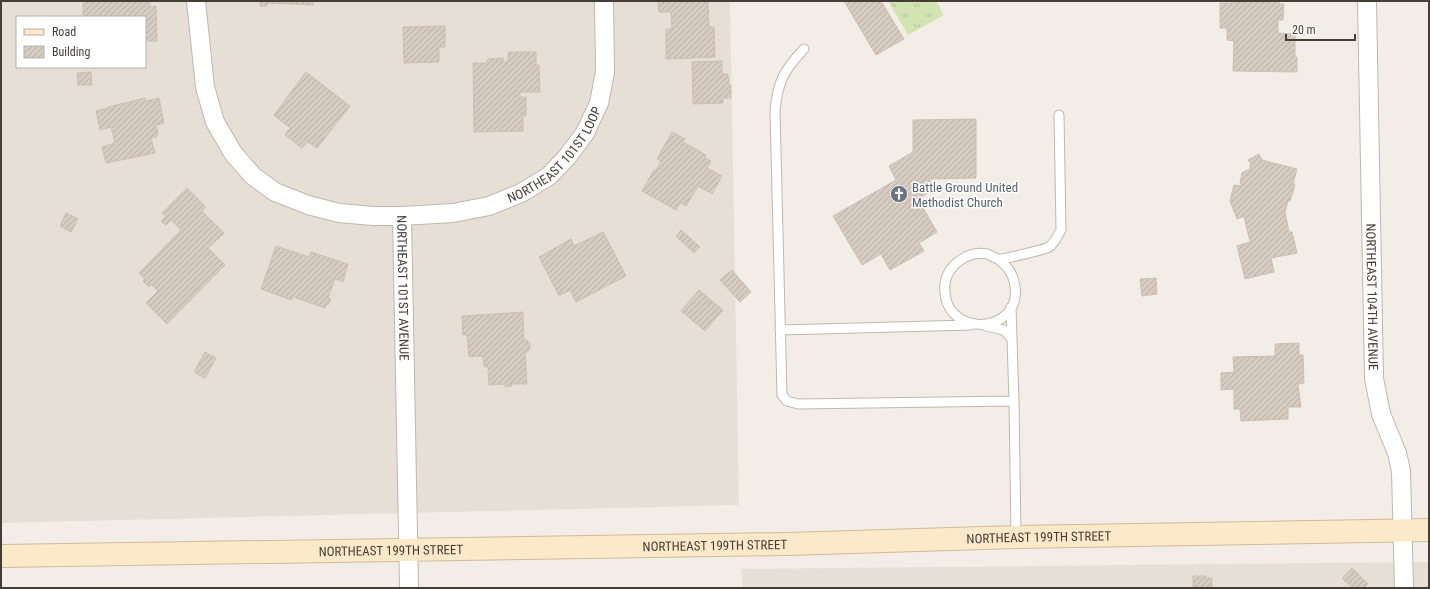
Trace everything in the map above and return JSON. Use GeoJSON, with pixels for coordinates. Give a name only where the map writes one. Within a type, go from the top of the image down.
{"type":"FeatureCollection","features":[{"type":"Feature","properties":{"kind":"main road","name":"NORTHEAST 199TH STREET"},"geometry":{"type":"LineString","coordinates":[[1,556],[787,544],[1016,537],[1429,530]]}},
{"type":"Feature","properties":{"kind":"street","name":"NORTHEAST 101ST AVENUE"},"geometry":{"type":"LineString","coordinates":[[196,1],[205,87],[215,122],[233,153],[253,176],[275,192],[308,205],[339,213],[373,216],[402,216],[409,588]]}},
{"type":"Feature","properties":{"kind":"street","name":"NORTHEAST 101ST LOOP"},"geometry":{"type":"LineString","coordinates":[[402,216],[453,213],[489,206],[521,193],[554,172],[568,157],[585,133],[600,103],[605,72],[604,1]]}},
{"type":"Feature","properties":{"kind":"street","name":"NORTHEAST 104TH AVENUE"},"geometry":{"type":"LineString","coordinates":[[1367,1],[1374,378],[1381,414],[1397,453],[1401,471],[1404,588]]}},
{"type":"Feature","properties":{"kind":"lane"},"geometry":{"type":"LineString","coordinates":[[804,49],[790,64],[781,79],[775,110],[782,396],[787,401],[798,404],[997,400],[1014,401]]}},
{"type":"Feature","properties":{"kind":"lane"},"geometry":{"type":"LineString","coordinates":[[998,259],[1039,250],[1050,246],[1061,230],[1059,115]]}},
{"type":"Feature","properties":{"kind":"lane"},"geometry":{"type":"LineString","coordinates":[[780,330],[983,325],[995,322],[1005,316],[1011,307],[1016,293],[1013,276],[1007,266],[998,259],[986,254],[970,255],[959,261],[950,270],[945,282],[945,297],[949,308],[957,317],[971,324],[983,325],[1004,330],[1012,339]]}},
{"type":"Feature","properties":{"kind":"lane"},"geometry":{"type":"LineString","coordinates":[[1011,307],[1016,537]]}},
{"type":"Feature","properties":{"kind":"shaded area"},"geometry":{"type":"Polygon","coordinates":[[[1,1],[730,1],[739,505],[1,523],[1,1]]]}},
{"type":"Feature","properties":{"kind":"shaded area"},"geometry":{"type":"Polygon","coordinates":[[[1429,562],[1429,588],[743,588],[741,569],[1429,562]]]}},
{"type":"Feature","properties":{"kind":"green space"},"geometry":{"type":"Polygon","coordinates":[[[888,1],[936,1],[944,15],[908,35],[888,1]]]}},
{"type":"Feature","properties":{"kind":"building"},"geometry":{"type":"Polygon","coordinates":[[[83,1],[150,1],[150,7],[156,6],[157,41],[146,41],[146,16],[83,16],[83,1]]]}},
{"type":"Feature","properties":{"kind":"building"},"geometry":{"type":"Polygon","coordinates":[[[260,1],[313,1],[313,5],[267,3],[267,6],[260,6],[260,1]]]}},
{"type":"Feature","properties":{"kind":"building"},"geometry":{"type":"Polygon","coordinates":[[[658,1],[708,1],[709,27],[714,27],[715,57],[666,59],[666,29],[672,29],[671,12],[659,12],[658,1]]]}},
{"type":"Feature","properties":{"kind":"building"},"geometry":{"type":"Polygon","coordinates":[[[844,1],[881,1],[904,39],[876,55],[844,1]]]}},
{"type":"Feature","properties":{"kind":"building"},"geometry":{"type":"Polygon","coordinates":[[[1235,1],[1279,1],[1279,4],[1284,4],[1283,20],[1278,20],[1278,33],[1295,34],[1295,57],[1297,57],[1297,72],[1233,71],[1234,41],[1227,40],[1227,28],[1220,28],[1220,3],[1235,3],[1235,1]]]}},
{"type":"Feature","properties":{"kind":"building"},"geometry":{"type":"Polygon","coordinates":[[[445,26],[445,47],[439,47],[439,62],[404,63],[403,27],[445,26]]]}},
{"type":"Feature","properties":{"kind":"building"},"geometry":{"type":"Polygon","coordinates":[[[508,52],[536,52],[536,65],[539,65],[540,92],[520,92],[520,97],[526,97],[526,116],[523,116],[523,131],[474,132],[473,63],[487,63],[488,59],[503,58],[503,62],[508,62],[508,52]]]}},
{"type":"Feature","properties":{"kind":"building"},"geometry":{"type":"Polygon","coordinates":[[[722,61],[722,74],[728,74],[729,85],[731,85],[731,98],[723,98],[723,103],[693,104],[692,62],[722,61]]]}},
{"type":"Feature","properties":{"kind":"building"},"geometry":{"type":"Polygon","coordinates":[[[91,72],[92,85],[78,85],[77,73],[91,72]]]}},
{"type":"Feature","properties":{"kind":"building"},"geometry":{"type":"Polygon","coordinates":[[[306,72],[350,106],[317,148],[308,142],[302,148],[285,135],[290,128],[274,115],[306,72]]]}},
{"type":"Feature","properties":{"kind":"building"},"geometry":{"type":"Polygon","coordinates":[[[145,98],[146,101],[159,98],[164,123],[154,126],[157,128],[158,133],[157,137],[151,138],[155,153],[106,163],[102,147],[115,143],[111,127],[100,130],[96,111],[145,98]]]}},
{"type":"Feature","properties":{"kind":"building","name":"Battle Ground United Methodist Church"},"geometry":{"type":"Polygon","coordinates":[[[976,119],[976,178],[929,179],[935,189],[918,199],[937,232],[919,243],[924,251],[890,270],[881,254],[862,265],[833,216],[896,180],[889,166],[913,152],[913,120],[976,119]]]}},
{"type":"Feature","properties":{"kind":"building"},"geometry":{"type":"Polygon","coordinates":[[[672,132],[685,139],[683,142],[706,155],[705,158],[711,161],[707,168],[722,176],[712,194],[698,186],[686,206],[680,203],[676,210],[642,191],[661,161],[657,159],[672,132]]]}},
{"type":"Feature","properties":{"kind":"building"},"geometry":{"type":"Polygon","coordinates":[[[1259,154],[1262,160],[1297,169],[1293,184],[1295,185],[1285,212],[1289,232],[1292,232],[1297,253],[1271,258],[1274,272],[1245,279],[1237,246],[1250,242],[1244,216],[1237,219],[1230,201],[1234,185],[1242,186],[1240,183],[1242,173],[1249,170],[1251,164],[1248,160],[1259,154]]]}},
{"type":"Feature","properties":{"kind":"building"},"geometry":{"type":"Polygon","coordinates":[[[187,188],[206,207],[202,211],[224,233],[208,248],[225,265],[167,324],[146,303],[158,291],[151,284],[149,287],[143,281],[145,279],[139,273],[181,230],[171,220],[166,225],[161,221],[166,216],[162,213],[187,188]]]}},
{"type":"Feature","properties":{"kind":"building"},"geometry":{"type":"Polygon","coordinates":[[[66,213],[78,219],[71,232],[60,226],[66,213]]]}},
{"type":"Feature","properties":{"kind":"building"},"geometry":{"type":"Polygon","coordinates":[[[681,230],[700,247],[694,253],[676,236],[681,230]]]}},
{"type":"Feature","properties":{"kind":"building"},"geometry":{"type":"Polygon","coordinates":[[[603,232],[626,276],[576,302],[570,290],[559,296],[539,257],[571,239],[574,246],[603,232]]]}},
{"type":"Feature","properties":{"kind":"building"},"geometry":{"type":"Polygon","coordinates":[[[276,246],[309,257],[311,252],[348,264],[343,282],[335,279],[328,298],[331,299],[328,305],[326,304],[325,308],[293,297],[292,300],[261,289],[276,246]]]}},
{"type":"Feature","properties":{"kind":"building"},"geometry":{"type":"Polygon","coordinates":[[[732,270],[751,292],[740,302],[720,280],[732,270]]]}},
{"type":"Feature","properties":{"kind":"building"},"geometry":{"type":"Polygon","coordinates":[[[1156,278],[1157,294],[1142,296],[1140,279],[1156,278]]]}},
{"type":"Feature","properties":{"kind":"building"},"geometry":{"type":"Polygon","coordinates":[[[699,290],[723,310],[705,331],[681,311],[699,290]]]}},
{"type":"Feature","properties":{"kind":"building"},"geometry":{"type":"Polygon","coordinates":[[[523,312],[524,340],[527,340],[530,343],[530,348],[525,353],[527,384],[511,384],[512,386],[505,387],[505,384],[489,385],[489,368],[484,366],[483,356],[469,357],[467,335],[463,335],[462,316],[523,312]]]}},
{"type":"Feature","properties":{"kind":"building"},"geometry":{"type":"Polygon","coordinates":[[[1299,343],[1299,355],[1303,355],[1304,383],[1298,384],[1301,407],[1288,407],[1288,419],[1241,421],[1240,409],[1234,409],[1234,389],[1221,390],[1221,373],[1234,372],[1233,357],[1275,356],[1275,344],[1299,343]]]}},
{"type":"Feature","properties":{"kind":"building"},"geometry":{"type":"Polygon","coordinates":[[[205,352],[216,358],[205,378],[194,372],[205,352]]]}},
{"type":"Feature","properties":{"kind":"building"},"geometry":{"type":"Polygon","coordinates":[[[1352,568],[1368,584],[1364,588],[1353,588],[1342,578],[1352,568]]]}},
{"type":"Feature","properties":{"kind":"building"},"geometry":{"type":"Polygon","coordinates":[[[1193,576],[1206,576],[1206,578],[1212,578],[1212,588],[1193,588],[1193,576]]]}},
{"type":"Feature","properties":{"kind":"place","name":"Battle Ground United Methodist Church"},"geometry":{"type":"Point","coordinates":[899,194]}}]}
